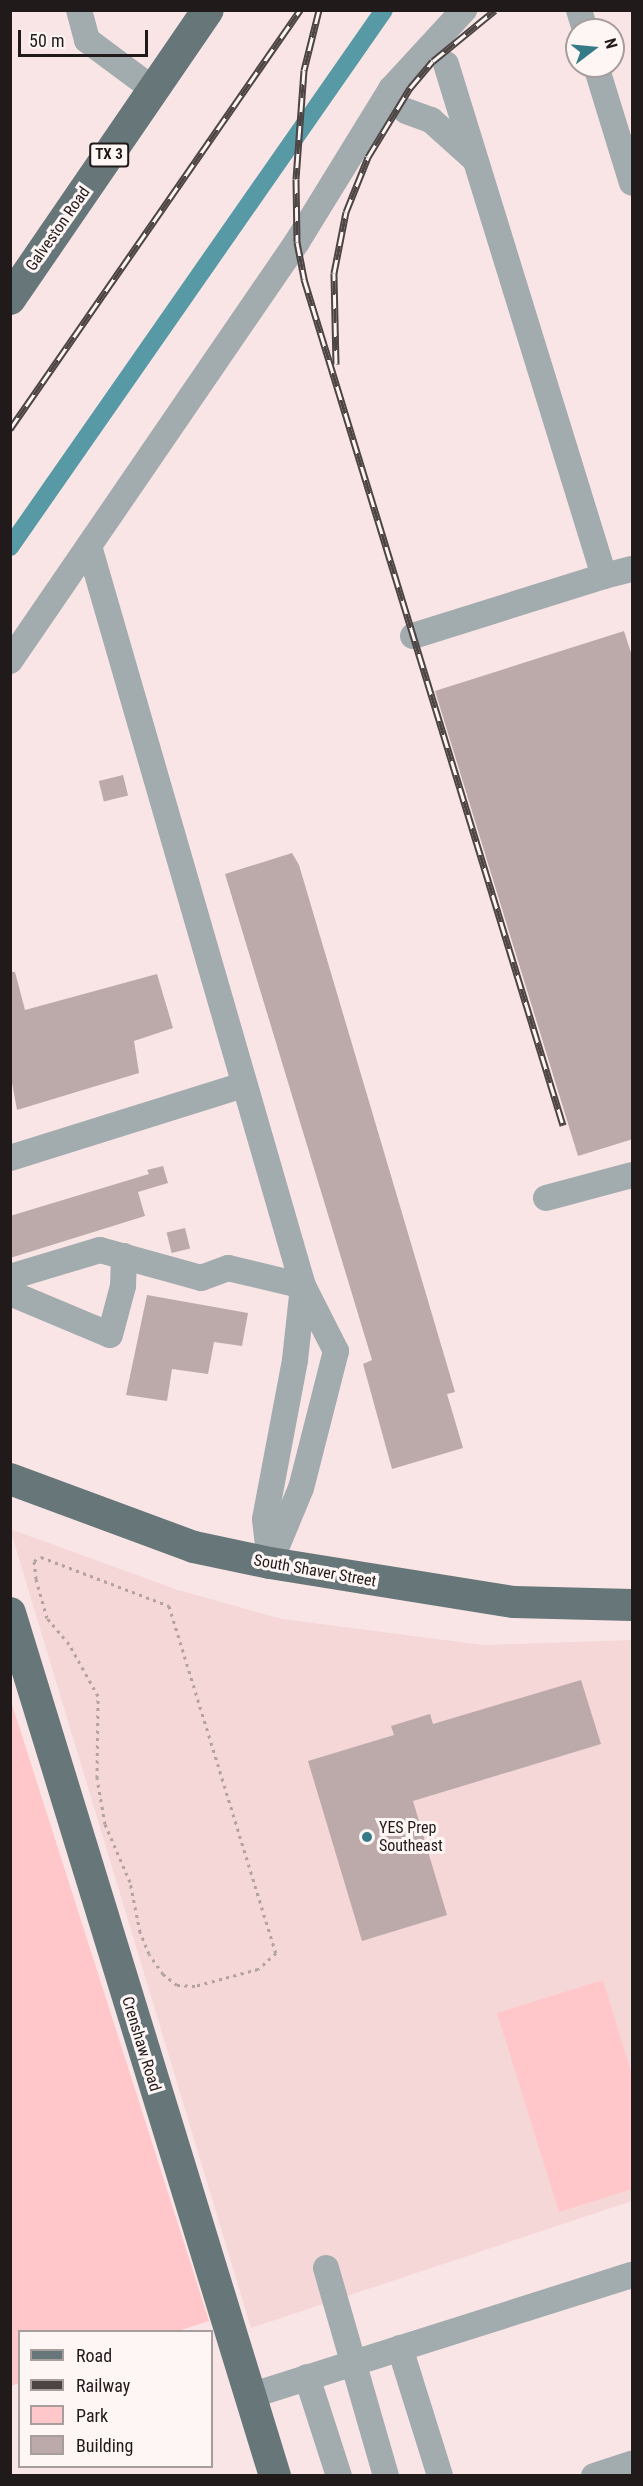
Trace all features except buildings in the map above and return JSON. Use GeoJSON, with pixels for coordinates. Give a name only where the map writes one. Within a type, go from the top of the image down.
{"type":"FeatureCollection","features":[{"type":"Feature","properties":{"kind":"main road","name":"Galveston Road"},"geometry":{"type":"LineString","coordinates":[[10,299],[208,10]]}},
{"type":"Feature","properties":{"kind":"main road","name":"South Shaver Street"},"geometry":{"type":"LineString","coordinates":[[10,1479],[194,1547],[270,1563],[514,1602],[633,1605]]}},
{"type":"Feature","properties":{"kind":"main road","name":"Crenshaw Road"},"geometry":{"type":"LineString","coordinates":[[10,1612],[274,2475]]}},
{"type":"Feature","properties":{"kind":"lane"},"geometry":{"type":"LineString","coordinates":[[79,10],[87,40],[154,90]]}},
{"type":"Feature","properties":{"kind":"lane"},"geometry":{"type":"LineString","coordinates":[[10,661],[297,242],[391,89],[464,10]]}},
{"type":"Feature","properties":{"kind":"lane"},"geometry":{"type":"LineString","coordinates":[[446,64],[473,158],[604,576]]}},
{"type":"Feature","properties":{"kind":"lane"},"geometry":{"type":"LineString","coordinates":[[600,78],[633,183]]}},
{"type":"Feature","properties":{"kind":"lane"},"geometry":{"type":"LineString","coordinates":[[406,111],[430,120],[473,158]]}},
{"type":"Feature","properties":{"kind":"lane"},"geometry":{"type":"LineString","coordinates":[[89,546],[303,1286],[336,1351],[319,1404],[301,1488],[270,1563]]}},
{"type":"Feature","properties":{"kind":"lane"},"geometry":{"type":"LineString","coordinates":[[413,636],[633,569]]}},
{"type":"Feature","properties":{"kind":"lane"},"geometry":{"type":"LineString","coordinates":[[10,1158],[243,1084]]}},
{"type":"Feature","properties":{"kind":"lane"},"geometry":{"type":"LineString","coordinates":[[546,1198],[633,1175]]}},
{"type":"Feature","properties":{"kind":"lane"},"geometry":{"type":"LineString","coordinates":[[10,1277],[100,1250],[201,1278],[228,1268],[303,1286]]}},
{"type":"Feature","properties":{"kind":"lane"},"geometry":{"type":"LineString","coordinates":[[10,1293],[110,1335],[123,1286],[124,1256]]}},
{"type":"Feature","properties":{"kind":"lane"},"geometry":{"type":"LineString","coordinates":[[270,1563],[265,1518],[269,1483],[295,1360],[303,1286]]}},
{"type":"Feature","properties":{"kind":"lane"},"geometry":{"type":"LineString","coordinates":[[287,1399],[319,1404]]}},
{"type":"Feature","properties":{"kind":"lane"},"geometry":{"type":"LineString","coordinates":[[269,1483],[301,1488]]}},
{"type":"Feature","properties":{"kind":"lane"},"geometry":{"type":"LineString","coordinates":[[326,2268],[386,2475]]}},
{"type":"Feature","properties":{"kind":"lane"},"geometry":{"type":"LineString","coordinates":[[250,2396],[633,2275]]}},
{"type":"Feature","properties":{"kind":"lane"},"geometry":{"type":"LineString","coordinates":[[400,2348],[440,2475]]}},
{"type":"Feature","properties":{"kind":"lane"},"geometry":{"type":"LineString","coordinates":[[307,2377],[339,2475]]}},
{"type":"Feature","properties":{"kind":"lane"},"geometry":{"type":"LineString","coordinates":[[594,2475],[633,2464]]}},
{"type":"Feature","properties":{"kind":"path"},"geometry":{"type":"LineString","coordinates":[[41,1557],[169,1606],[276,1953],[258,1970],[195,1986],[177,1985],[163,1974],[140,1932],[130,1882],[105,1824],[97,1778],[98,1696],[69,1644],[47,1618],[34,1561],[41,1557]]}},
{"type":"Feature","properties":{"kind":"shaded area","name":"YES Prep Southeast"},"geometry":{"type":"Polygon","coordinates":[[[10,1529],[178,1590],[282,1619],[483,1645],[632,1640],[632,2201],[251,2328],[10,1529]]]}},
{"type":"Feature","properties":{"kind":"green space"},"geometry":{"type":"Polygon","coordinates":[[[10,1698],[209,2321],[181,2330],[18,2330],[18,2383],[11,2386],[10,1698]]]}},
{"type":"Feature","properties":{"kind":"green space"},"geometry":{"type":"Polygon","coordinates":[[[603,1980],[632,2075],[632,2189],[559,2212],[497,2013],[603,1980]]]}},
{"type":"Feature","properties":{"kind":"waterway"},"geometry":{"type":"LineString","coordinates":[[10,547],[384,10]]}},
{"type":"Feature","properties":{"kind":"railway"},"geometry":{"type":"LineString","coordinates":[[10,429],[300,10]]}},
{"type":"Feature","properties":{"kind":"railway"},"geometry":{"type":"LineString","coordinates":[[319,10],[304,70],[296,179],[297,242],[304,279],[563,1125]]}},
{"type":"Feature","properties":{"kind":"railway"},"geometry":{"type":"LineString","coordinates":[[336,364],[334,273],[346,212],[368,157],[410,88],[433,61],[495,10]]}},
{"type":"Feature","properties":{"kind":"place","name":"YES Prep Southeast"},"geometry":{"type":"Point","coordinates":[367,1837]}}]}
